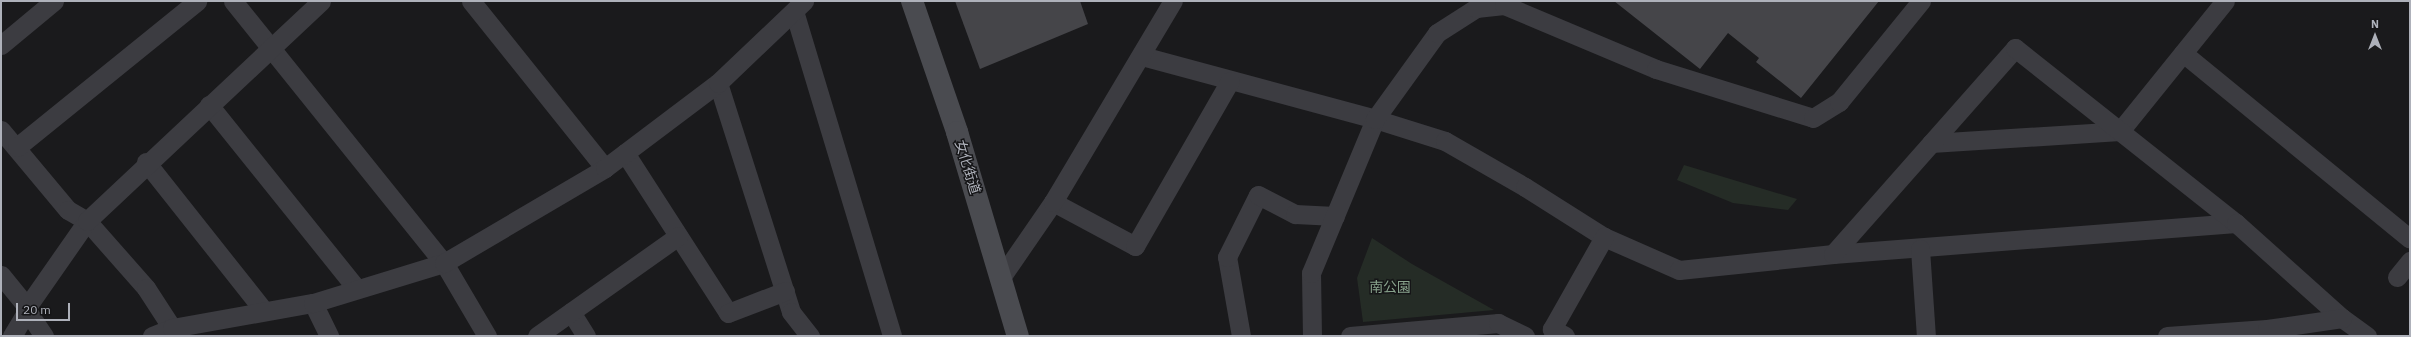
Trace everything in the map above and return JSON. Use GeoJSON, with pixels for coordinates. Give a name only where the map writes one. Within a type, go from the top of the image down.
{"type":"FeatureCollection","features":[{"type":"Feature","properties":{"kind":"street"},"geometry":{"type":"LineString","coordinates":[[1,45],[54,1]]}},
{"type":"Feature","properties":{"kind":"street"},"geometry":{"type":"LineString","coordinates":[[17,147],[197,1]]}},
{"type":"Feature","properties":{"kind":"street"},"geometry":{"type":"LineString","coordinates":[[233,1],[272,47],[444,263],[486,336]]}},
{"type":"Feature","properties":{"kind":"street"},"geometry":{"type":"LineString","coordinates":[[12,336],[28,309],[87,221],[146,162],[320,1]]}},
{"type":"Feature","properties":{"kind":"street"},"geometry":{"type":"LineString","coordinates":[[471,1],[605,168]]}},
{"type":"Feature","properties":{"kind":"street","name":"女化街道"},"geometry":{"type":"LineString","coordinates":[[912,1],[957,132],[1002,276],[1018,336]]}},
{"type":"Feature","properties":{"kind":"street"},"geometry":{"type":"LineString","coordinates":[[1002,276],[1053,202],[1142,56],[1173,1]]}},
{"type":"Feature","properties":{"kind":"street"},"geometry":{"type":"LineString","coordinates":[[1312,336],[1311,273],[1375,119],[1437,32],[1476,8],[1504,5],[1656,69],[1813,118],[1839,102],[1921,1]]}},
{"type":"Feature","properties":{"kind":"street"},"geometry":{"type":"LineString","coordinates":[[1931,143],[2120,131],[2225,1]]}},
{"type":"Feature","properties":{"kind":"street"},"geometry":{"type":"LineString","coordinates":[[152,336],[172,328],[313,302],[444,263],[605,168],[718,83],[799,6],[892,336]]}},
{"type":"Feature","properties":{"kind":"street"},"geometry":{"type":"LineString","coordinates":[[1833,254],[2015,48],[2236,223],[2342,318],[2367,336]]}},
{"type":"Feature","properties":{"kind":"street"},"geometry":{"type":"LineString","coordinates":[[2183,53],[2410,239]]}},
{"type":"Feature","properties":{"kind":"street"},"geometry":{"type":"LineString","coordinates":[[1142,56],[1375,119],[1445,141],[1526,187],[1604,237],[1679,270],[1833,254],[1920,249],[2236,223]]}},
{"type":"Feature","properties":{"kind":"street"},"geometry":{"type":"LineString","coordinates":[[1053,202],[1135,246],[1230,81]]}},
{"type":"Feature","properties":{"kind":"street"},"geometry":{"type":"LineString","coordinates":[[718,83],[791,312],[810,336]]}},
{"type":"Feature","properties":{"kind":"street"},"geometry":{"type":"LineString","coordinates":[[209,105],[357,289]]}},
{"type":"Feature","properties":{"kind":"street"},"geometry":{"type":"LineString","coordinates":[[1,130],[17,147],[68,210],[87,221],[146,288],[172,328]]}},
{"type":"Feature","properties":{"kind":"street"},"geometry":{"type":"LineString","coordinates":[[625,153],[728,313],[785,291]]}},
{"type":"Feature","properties":{"kind":"street"},"geometry":{"type":"LineString","coordinates":[[146,162],[264,311]]}},
{"type":"Feature","properties":{"kind":"street"},"geometry":{"type":"LineString","coordinates":[[1241,336],[1227,257],[1258,195],[1295,214],[1335,216]]}},
{"type":"Feature","properties":{"kind":"street"},"geometry":{"type":"LineString","coordinates":[[537,336],[678,236]]}},
{"type":"Feature","properties":{"kind":"street"},"geometry":{"type":"LineString","coordinates":[[1565,336],[1552,329],[1604,237]]}},
{"type":"Feature","properties":{"kind":"street"},"geometry":{"type":"LineString","coordinates":[[1920,249],[1926,336]]}},
{"type":"Feature","properties":{"kind":"street"},"geometry":{"type":"LineString","coordinates":[[2397,277],[2410,261]]}},
{"type":"Feature","properties":{"kind":"street"},"geometry":{"type":"LineString","coordinates":[[1,275],[28,309],[44,336]]}},
{"type":"Feature","properties":{"kind":"street"},"geometry":{"type":"LineString","coordinates":[[313,302],[328,336]]}},
{"type":"Feature","properties":{"kind":"street"},"geometry":{"type":"LineString","coordinates":[[571,312],[586,336]]}},
{"type":"Feature","properties":{"kind":"street"},"geometry":{"type":"LineString","coordinates":[[2167,336],[2268,332],[2342,318]]}},
{"type":"Feature","properties":{"kind":"street"},"geometry":{"type":"LineString","coordinates":[[1350,336],[1498,323],[1525,336]]}},
{"type":"Feature","properties":{"kind":"green space"},"geometry":{"type":"Polygon","coordinates":[[[1684,165],[1797,199],[1788,210],[1733,203],[1677,180],[1684,165]]]}},
{"type":"Feature","properties":{"kind":"green space","name":"南公園"},"geometry":{"type":"Polygon","coordinates":[[[1372,238],[1412,264],[1494,310],[1363,322],[1357,278],[1372,238]]]}},
{"type":"Feature","properties":{"kind":"building"},"geometry":{"type":"Polygon","coordinates":[[[955,1],[1080,1],[1088,24],[980,69],[955,1]]]}},
{"type":"Feature","properties":{"kind":"building"},"geometry":{"type":"Polygon","coordinates":[[[1614,1],[1879,1],[1801,98],[1756,62],[1759,58],[1728,33],[1700,69],[1614,1]]]}}]}
